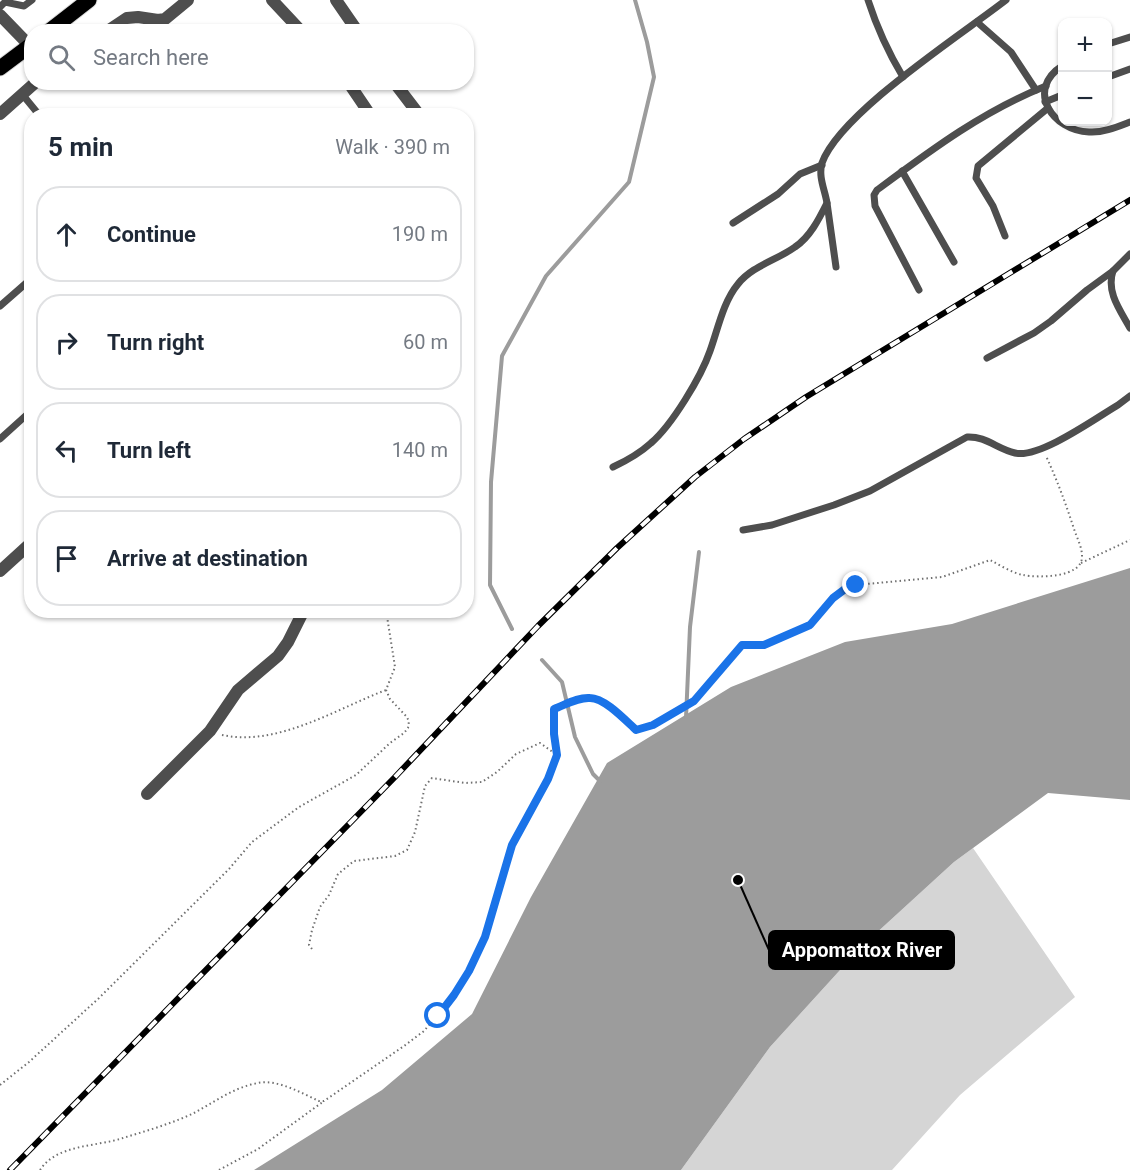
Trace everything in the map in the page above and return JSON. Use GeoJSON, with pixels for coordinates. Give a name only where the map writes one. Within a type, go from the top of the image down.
{"type":"FeatureCollection","features":[{"type":"Feature","properties":{"kind":"main road"},"geometry":{"type":"LineString","coordinates":[[57,24],[79,3]]}},
{"type":"Feature","properties":{"kind":"main road"},"geometry":{"type":"LineString","coordinates":[[0,68],[24,50]]}},
{"type":"Feature","properties":{"kind":"street"},"geometry":{"type":"LineString","coordinates":[[118,24],[127,18],[165,19],[188,0]]}},
{"type":"Feature","properties":{"kind":"street"},"geometry":{"type":"LineString","coordinates":[[272,0],[294,24]]}},
{"type":"Feature","properties":{"kind":"street"},"geometry":{"type":"LineString","coordinates":[[336,0],[352,24]]}},
{"type":"Feature","properties":{"kind":"street"},"geometry":{"type":"LineString","coordinates":[[0,15],[24,38]]}},
{"type":"Feature","properties":{"kind":"street"},"geometry":{"type":"LineString","coordinates":[[0,114],[27,90]]}},
{"type":"Feature","properties":{"kind":"street"},"geometry":{"type":"LineString","coordinates":[[353,90],[366,108]]}},
{"type":"Feature","properties":{"kind":"street"},"geometry":{"type":"LineString","coordinates":[[400,90],[414,108]]}},
{"type":"Feature","properties":{"kind":"street"},"geometry":{"type":"LineString","coordinates":[[0,571],[24,549]]}},
{"type":"Feature","properties":{"kind":"street"},"geometry":{"type":"LineString","coordinates":[[147,794],[210,731],[238,690],[278,656],[300,618]]}},
{"type":"Feature","properties":{"kind":"lane"},"geometry":{"type":"LineString","coordinates":[[0,7],[5,2],[24,6],[32,0]]}},
{"type":"Feature","properties":{"kind":"lane"},"geometry":{"type":"LineString","coordinates":[[868,0],[879,32],[903,77]]}},
{"type":"Feature","properties":{"kind":"lane"},"geometry":{"type":"LineString","coordinates":[[836,267],[822,181],[822,165],[828,151],[844,130],[903,77],[1005,0]]}},
{"type":"Feature","properties":{"kind":"lane"},"geometry":{"type":"LineString","coordinates":[[977,22],[1011,52],[1036,90]]}},
{"type":"Feature","properties":{"kind":"lane"},"geometry":{"type":"LineString","coordinates":[[1112,42],[1130,37]]}},
{"type":"Feature","properties":{"kind":"lane"},"geometry":{"type":"LineString","coordinates":[[1112,75],[1130,69]]}},
{"type":"Feature","properties":{"kind":"lane"},"geometry":{"type":"LineString","coordinates":[[1058,70],[1046,86],[1047,105],[1065,125],[1089,133],[1101,132],[1130,122]]}},
{"type":"Feature","properties":{"kind":"lane"},"geometry":{"type":"LineString","coordinates":[[919,290],[873,202],[877,190],[972,122],[1046,86]]}},
{"type":"Feature","properties":{"kind":"lane"},"geometry":{"type":"LineString","coordinates":[[22,94],[33,108]]}},
{"type":"Feature","properties":{"kind":"lane"},"geometry":{"type":"LineString","coordinates":[[1005,236],[993,206],[976,178],[978,166],[1058,98]]}},
{"type":"Feature","properties":{"kind":"lane"},"geometry":{"type":"LineString","coordinates":[[733,223],[778,194],[800,174],[822,165]]}},
{"type":"Feature","properties":{"kind":"lane"},"geometry":{"type":"LineString","coordinates":[[902,171],[954,262]]}},
{"type":"Feature","properties":{"kind":"lane"},"geometry":{"type":"LineString","coordinates":[[613,467],[641,452],[653,442],[678,410],[709,355],[730,296],[739,282],[763,265],[798,246],[817,222],[827,203]]}},
{"type":"Feature","properties":{"kind":"lane"},"geometry":{"type":"LineString","coordinates":[[987,358],[1042,327],[1113,271],[1130,254]]}},
{"type":"Feature","properties":{"kind":"lane"},"geometry":{"type":"LineString","coordinates":[[1113,271],[1110,289],[1130,328]]}},
{"type":"Feature","properties":{"kind":"lane"},"geometry":{"type":"LineString","coordinates":[[0,306],[24,285]]}},
{"type":"Feature","properties":{"kind":"lane"},"geometry":{"type":"LineString","coordinates":[[743,530],[772,525],[870,491],[967,437],[983,438],[1016,453],[1025,454],[1042,448],[1130,396]]}},
{"type":"Feature","properties":{"kind":"lane"},"geometry":{"type":"LineString","coordinates":[[0,439],[24,417]]}},
{"type":"Feature","properties":{"kind":"path"},"geometry":{"type":"LineString","coordinates":[[1042,448],[1063,494],[1080,544],[1081,563]]}},
{"type":"Feature","properties":{"kind":"path"},"geometry":{"type":"LineString","coordinates":[[219,1170],[258,1149],[411,1041],[438,1016],[454,995],[469,971],[485,937],[512,845],[548,779],[557,755],[554,709],[582,698],[593,698],[612,709],[636,730],[653,725],[694,701],[742,645],[764,645],[810,625],[833,598],[845,589],[856,585],[942,577],[990,560],[1026,576],[1055,576],[1077,568],[1081,563],[1130,540]]}},
{"type":"Feature","properties":{"kind":"path"},"geometry":{"type":"LineString","coordinates":[[210,731],[240,738],[274,734],[325,717],[386,690],[395,667],[387,618]]}},
{"type":"Feature","properties":{"kind":"path"},"geometry":{"type":"LineString","coordinates":[[0,1085],[29,1062],[99,998],[205,894],[252,842],[299,807],[356,775],[404,733],[408,728],[406,716],[390,699],[386,690]]}},
{"type":"Feature","properties":{"kind":"path"},"geometry":{"type":"LineString","coordinates":[[312,949],[309,945],[312,930],[320,907],[329,895],[338,874],[354,861],[395,856],[407,850],[415,832],[425,786],[432,778],[465,783],[482,782],[497,772],[516,753],[540,742],[557,755]]}},
{"type":"Feature","properties":{"kind":"path"},"geometry":{"type":"LineString","coordinates":[[40,1170],[53,1156],[64,1151],[119,1139],[173,1122],[244,1086],[261,1082],[273,1083],[324,1101]]}},
{"type":"Feature","properties":{"kind":"shaded area"},"geometry":{"type":"Polygon","coordinates":[[[1130,568],[1130,800],[1048,793],[954,862],[861,947],[770,1047],[681,1170],[254,1170],[382,1090],[472,1014],[531,897],[607,763],[731,687],[845,642],[952,624],[1130,568]]]}},
{"type":"Feature","properties":{"kind":"shaded area"},"geometry":{"type":"Polygon","coordinates":[[[973,848],[1075,997],[960,1095],[892,1170],[681,1170],[770,1047],[861,947],[954,862],[973,848]]]}},
{"type":"Feature","properties":{"kind":"waterway"},"geometry":{"type":"LineString","coordinates":[[512,629],[490,585],[491,482],[502,356],[546,276],[629,182],[654,77],[635,0]]}},
{"type":"Feature","properties":{"kind":"waterway"},"geometry":{"type":"LineString","coordinates":[[686,718],[690,627],[699,552]]}},
{"type":"Feature","properties":{"kind":"waterway"},"geometry":{"type":"LineString","coordinates":[[542,660],[562,682],[575,737],[593,774],[600,781]]}},
{"type":"Feature","properties":{"kind":"railway"},"geometry":{"type":"LineString","coordinates":[[10,1170],[395,777],[538,626],[617,548],[695,477],[744,439],[806,397],[1130,200]]}},
{"type":"Feature","properties":{"kind":"place","name":"Appomattox River"},"geometry":{"type":"Point","coordinates":[738,880]}},
{"type":"Feature","properties":{"kind":"route"},"geometry":{"type":"LineString","coordinates":[[438,1016],[469,971],[485,937],[512,845],[548,779],[557,755],[554,709],[582,698],[593,698],[612,709],[636,730],[653,725],[694,701],[742,645],[764,645],[810,625],[826,604],[845,589],[856,585]]}}]}
